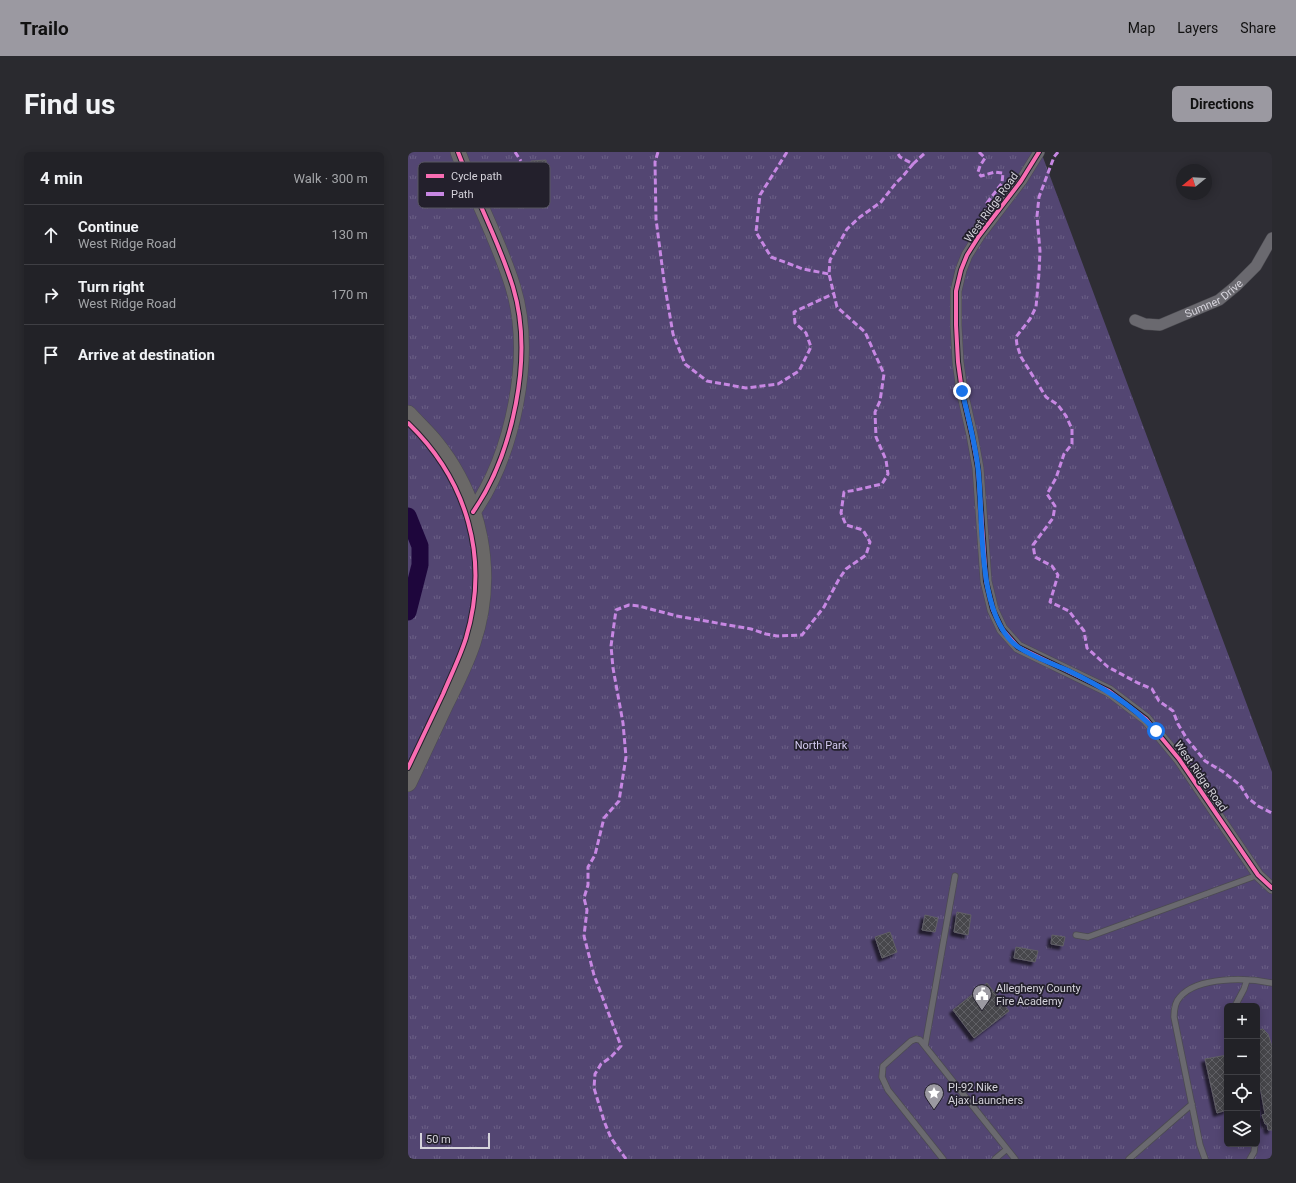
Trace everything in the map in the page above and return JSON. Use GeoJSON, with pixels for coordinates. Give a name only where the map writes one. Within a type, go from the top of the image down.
{"type":"FeatureCollection","features":[{"type":"Feature","properties":{"kind":"main road"},"geometry":{"type":"LineString","coordinates":[[408,414],[435,442],[447,458],[463,486],[473,512],[481,550],[483,569],[483,589],[477,624],[472,642],[459,675],[408,783]]}},
{"type":"Feature","properties":{"kind":"street"},"geometry":{"type":"LineString","coordinates":[[458,152],[462,162]]}},
{"type":"Feature","properties":{"kind":"street","name":"West Ridge Road"},"geometry":{"type":"LineString","coordinates":[[1039,152],[1022,181],[979,236],[967,255],[961,270],[956,291],[958,362],[962,391],[978,468],[986,581],[993,610],[1002,629],[1018,647],[1104,689],[1146,719],[1179,759],[1258,875],[1272,888]]}},
{"type":"Feature","properties":{"kind":"street"},"geometry":{"type":"LineString","coordinates":[[473,512],[488,489],[507,439],[519,388],[522,337],[519,313],[511,282],[505,263],[482,208]]}},
{"type":"Feature","properties":{"kind":"street","name":"Sumner Drive"},"geometry":{"type":"LineString","coordinates":[[1135,320],[1144,324],[1160,325],[1219,300],[1256,266],[1272,238]]}},
{"type":"Feature","properties":{"kind":"lane"},"geometry":{"type":"LineString","coordinates":[[1076,935],[1088,937],[1188,899],[1258,875]]}},
{"type":"Feature","properties":{"kind":"lane"},"geometry":{"type":"LineString","coordinates":[[925,1046],[955,876]]}},
{"type":"Feature","properties":{"kind":"lane"},"geometry":{"type":"LineString","coordinates":[[1205,1159],[1200,1145],[1174,1017],[1176,1003],[1179,997],[1194,987],[1220,980],[1247,980],[1272,983]]}},
{"type":"Feature","properties":{"kind":"lane"},"geometry":{"type":"LineString","coordinates":[[1237,1003],[1247,980]]}},
{"type":"Feature","properties":{"kind":"lane"},"geometry":{"type":"LineString","coordinates":[[943,1159],[888,1090],[882,1077],[883,1066],[911,1041],[918,1039],[1015,1159]]}},
{"type":"Feature","properties":{"kind":"lane"},"geometry":{"type":"LineString","coordinates":[[1129,1159],[1192,1104]]}},
{"type":"Feature","properties":{"kind":"lane"},"geometry":{"type":"LineString","coordinates":[[1250,1159],[1254,1152],[1255,1147]]}},
{"type":"Feature","properties":{"kind":"lane"},"geometry":{"type":"LineString","coordinates":[[995,1159],[1007,1149]]}},
{"type":"Feature","properties":{"kind":"green space","name":"North Park"},"geometry":{"type":"Polygon","coordinates":[[[408,152],[1041,152],[1272,772],[1272,1159],[408,1159],[408,152]]]}},
{"type":"Feature","properties":{"kind":"building"},"geometry":{"type":"Polygon","coordinates":[[[546,160],[546,162],[531,162],[546,160]]]}},
{"type":"Feature","properties":{"kind":"building"},"geometry":{"type":"Polygon","coordinates":[[[957,912],[971,915],[968,935],[954,932],[957,912]]]}},
{"type":"Feature","properties":{"kind":"building"},"geometry":{"type":"Polygon","coordinates":[[[925,915],[938,918],[935,932],[922,930],[925,915]]]}},
{"type":"Feature","properties":{"kind":"building"},"geometry":{"type":"Polygon","coordinates":[[[890,932],[897,952],[882,958],[875,937],[890,932]]]}},
{"type":"Feature","properties":{"kind":"building"},"geometry":{"type":"Polygon","coordinates":[[[1052,935],[1065,937],[1063,946],[1051,944],[1052,935]]]}},
{"type":"Feature","properties":{"kind":"building"},"geometry":{"type":"Polygon","coordinates":[[[1016,947],[1038,951],[1035,962],[1014,958],[1016,947]]]}},
{"type":"Feature","properties":{"kind":"building"},"geometry":{"type":"Polygon","coordinates":[[[987,983],[1009,1011],[974,1038],[953,1010],[987,983]]]}},
{"type":"Feature","properties":{"kind":"building"},"geometry":{"type":"Polygon","coordinates":[[[1263,1029],[1268,1034],[1272,1046],[1272,1130],[1268,1130],[1267,1124],[1265,1124],[1262,1115],[1265,1114],[1260,1086],[1260,1030],[1263,1029]]]}},
{"type":"Feature","properties":{"kind":"building"},"geometry":{"type":"Polygon","coordinates":[[[1224,1056],[1224,1111],[1217,1113],[1205,1059],[1224,1056]]]}},
{"type":"Feature","properties":{"kind":"waterway"},"geometry":{"type":"LineString","coordinates":[[408,516],[420,546],[420,565],[408,612]]}},
{"type":"Feature","properties":{"kind":"marked path"},"geometry":{"type":"LineString","coordinates":[[515,152],[521,161]]}},
{"type":"Feature","properties":{"kind":"marked path"},"geometry":{"type":"LineString","coordinates":[[658,152],[655,162],[656,219],[673,334],[685,364],[707,381],[746,388],[778,384],[799,371],[811,347],[806,333],[795,323],[794,312],[835,293]]}},
{"type":"Feature","properties":{"kind":"marked path"},"geometry":{"type":"LineString","coordinates":[[787,152],[760,195],[756,232],[771,257],[803,269],[829,274]]}},
{"type":"Feature","properties":{"kind":"marked path"},"geometry":{"type":"LineString","coordinates":[[626,1159],[611,1138],[594,1088],[595,1074],[601,1064],[611,1057],[621,1046],[594,975],[584,936],[587,910],[584,898],[588,885],[588,867],[595,855],[604,818],[619,801],[626,757],[623,723],[613,668],[611,646],[616,610],[629,605],[639,606],[677,616],[751,629],[777,636],[802,635],[824,607],[846,569],[866,555],[870,542],[863,530],[846,525],[841,513],[844,492],[882,484],[888,474],[886,460],[876,437],[875,412],[880,401],[884,374],[865,332],[837,307],[829,274],[830,260],[847,229],[860,217],[881,202],[913,164],[900,157],[897,152]]}},
{"type":"Feature","properties":{"kind":"marked path"},"geometry":{"type":"LineString","coordinates":[[913,164],[926,152]]}},
{"type":"Feature","properties":{"kind":"marked path"},"geometry":{"type":"LineString","coordinates":[[979,152],[985,158],[978,172],[981,176],[995,172],[1003,173],[1002,183],[987,203],[989,212],[995,216]]}},
{"type":"Feature","properties":{"kind":"marked path"},"geometry":{"type":"LineString","coordinates":[[1058,152],[1054,157],[1039,197],[1037,216],[1040,251],[1036,307],[1030,319],[1016,337],[1021,357],[1046,397],[1058,405],[1066,416],[1072,429],[1072,444],[1064,454],[1056,478],[1047,494],[1055,506],[1053,518],[1033,545],[1035,557],[1052,566],[1058,575],[1050,602],[1069,611],[1084,631],[1087,648],[1108,667],[1152,689],[1159,701],[1173,711],[1178,724],[1187,739],[1205,761],[1222,771],[1240,785],[1248,798],[1258,806],[1272,813]]}},
{"type":"Feature","properties":{"kind":"cycle path"},"geometry":{"type":"LineString","coordinates":[[458,152],[462,162]]}},
{"type":"Feature","properties":{"kind":"cycle path"},"geometry":{"type":"LineString","coordinates":[[1039,152],[1021,181],[979,236],[967,255],[961,270],[956,291],[958,362],[962,391],[978,468],[986,581],[993,610],[1002,629],[1018,647],[1109,691],[1146,719],[1179,759],[1258,875],[1272,888]]}},
{"type":"Feature","properties":{"kind":"cycle path"},"geometry":{"type":"LineString","coordinates":[[473,512],[487,489],[509,434],[516,404],[520,373],[521,343],[519,314],[513,287],[501,253],[482,208]]}},
{"type":"Feature","properties":{"kind":"cycle path"},"geometry":{"type":"LineString","coordinates":[[408,423],[428,445],[445,469],[459,495],[468,522],[474,550],[475,579],[473,608],[464,645],[408,768]]}},
{"type":"Feature","properties":{"kind":"place","name":"Allegheny County Fire Academy"},"geometry":{"type":"Point","coordinates":[982,1011]}},
{"type":"Feature","properties":{"kind":"place","name":"PI-92 Nike Ajax Launchers"},"geometry":{"type":"Point","coordinates":[934,1110]}},
{"type":"Feature","properties":{"kind":"route"},"geometry":{"type":"LineString","coordinates":[[962,391],[978,468],[986,581],[993,610],[1002,629],[1018,647],[1095,683],[1120,699],[1146,719],[1156,731]]}}]}
